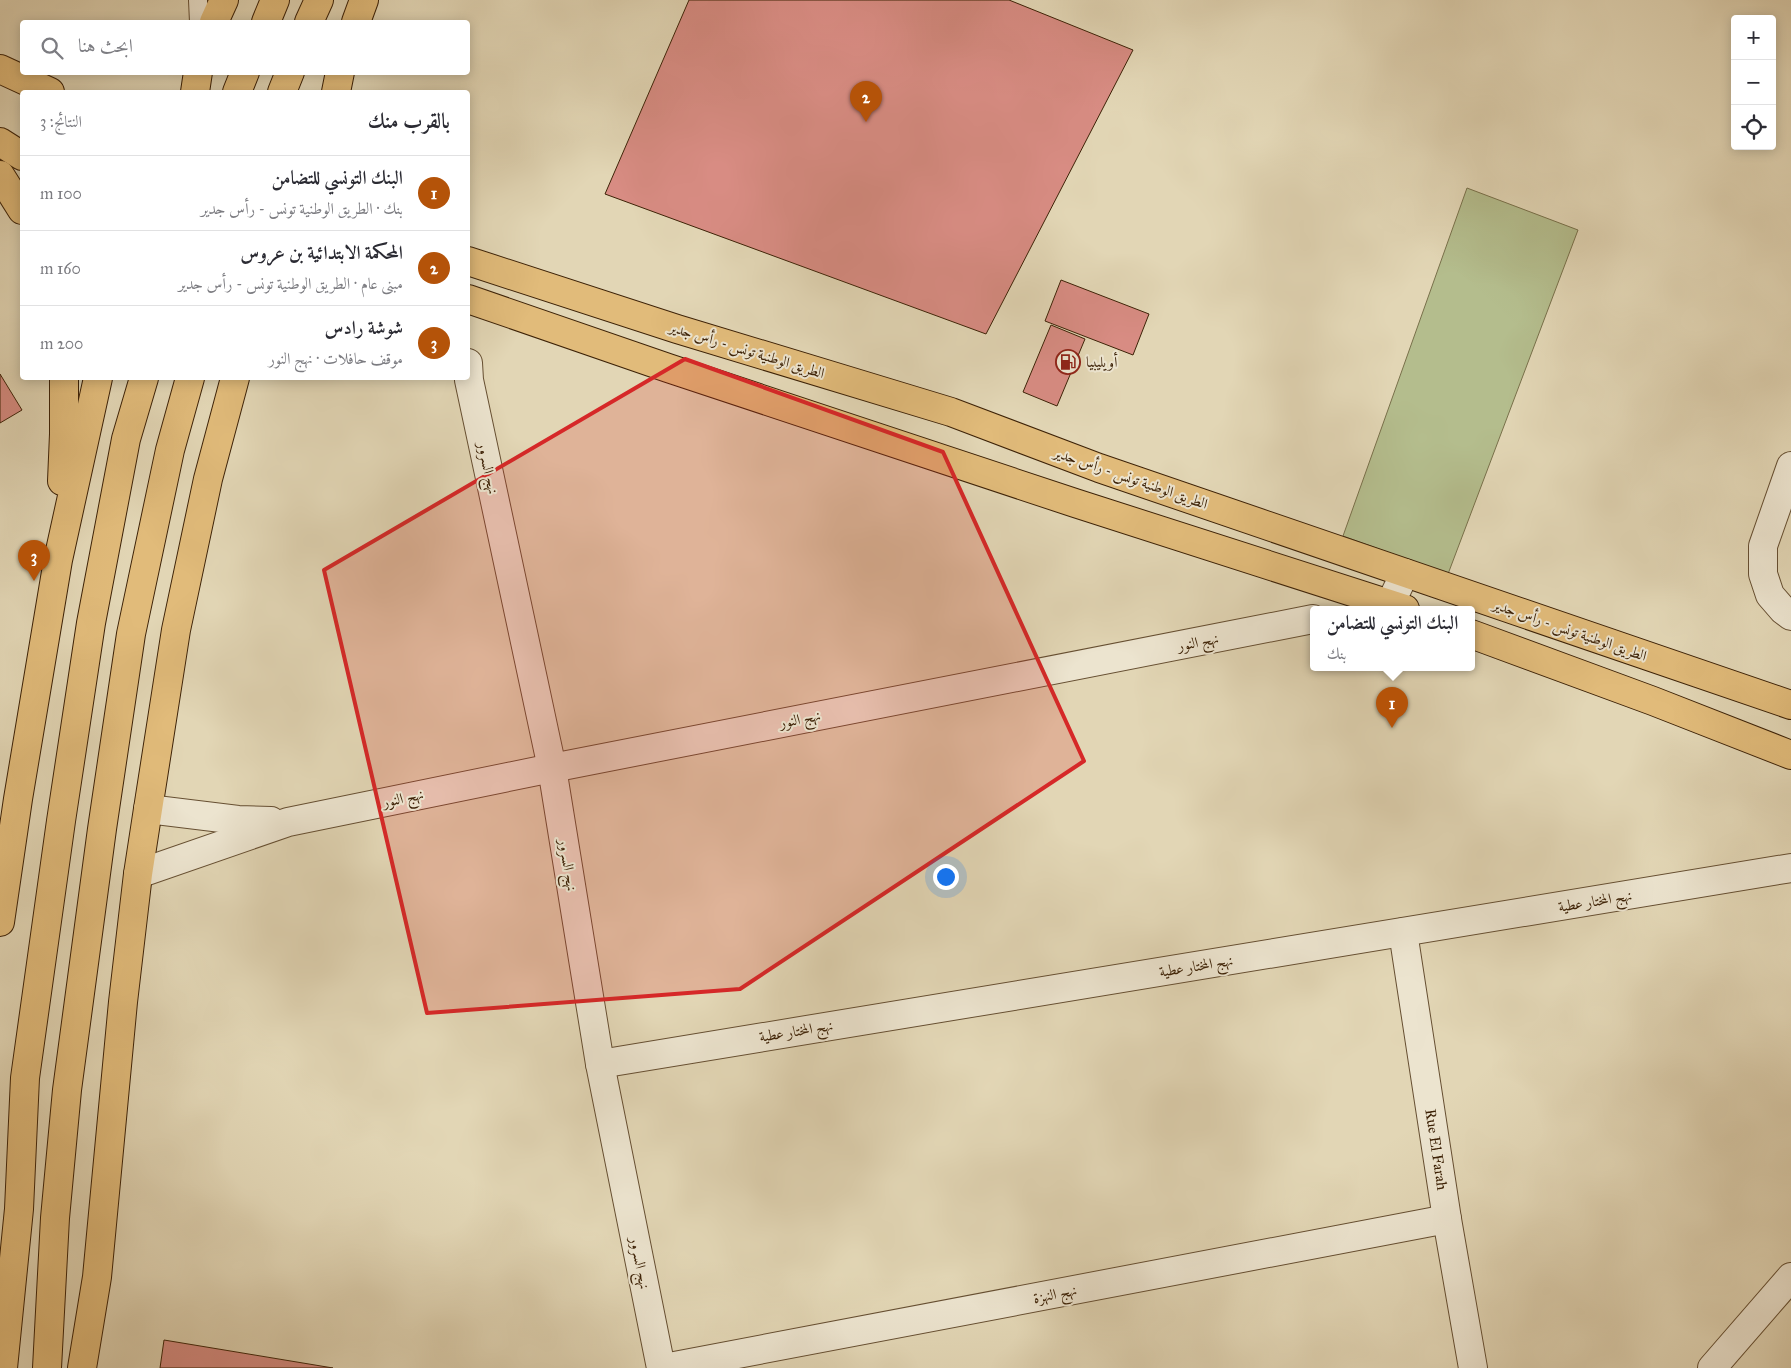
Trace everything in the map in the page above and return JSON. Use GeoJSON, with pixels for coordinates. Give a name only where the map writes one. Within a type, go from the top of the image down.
{"type":"FeatureCollection","features":[{"type":"Feature","properties":{"kind":"main road"},"geometry":{"type":"LineString","coordinates":[[215,20],[224,0]]}},
{"type":"Feature","properties":{"kind":"main road"},"geometry":{"type":"LineString","coordinates":[[310,20],[319,0]]}},
{"type":"Feature","properties":{"kind":"main road"},"geometry":{"type":"LineString","coordinates":[[357,20],[364,0]]}},
{"type":"Feature","properties":{"kind":"main road"},"geometry":{"type":"LineString","coordinates":[[0,69],[46,90]]}},
{"type":"Feature","properties":{"kind":"main road"},"geometry":{"type":"LineString","coordinates":[[195,90],[198,75]]}},
{"type":"Feature","properties":{"kind":"main road"},"geometry":{"type":"LineString","coordinates":[[238,90],[244,75]]}},
{"type":"Feature","properties":{"kind":"main road"},"geometry":{"type":"LineString","coordinates":[[283,90],[289,75]]}},
{"type":"Feature","properties":{"kind":"main road"},"geometry":{"type":"LineString","coordinates":[[336,90],[339,75]]}},
{"type":"Feature","properties":{"kind":"main road"},"geometry":{"type":"LineString","coordinates":[[0,142],[20,155]]}},
{"type":"Feature","properties":{"kind":"main road"},"geometry":{"type":"LineString","coordinates":[[0,175],[20,207]]}},
{"type":"Feature","properties":{"kind":"main road","name":"الطريق الوطنية تونس - رأس جدير"},"geometry":{"type":"LineString","coordinates":[[470,262],[677,329],[951,412],[1099,468],[1791,705]]}},
{"type":"Feature","properties":{"kind":"main road"},"geometry":{"type":"LineString","coordinates":[[470,300],[1027,488],[1394,606]]}},
{"type":"Feature","properties":{"kind":"main road"},"geometry":{"type":"LineString","coordinates":[[58,560],[64,434],[64,380]]}},
{"type":"Feature","properties":{"kind":"main road"},"geometry":{"type":"LineString","coordinates":[[0,922],[18,799],[58,560],[98,380]]}},
{"type":"Feature","properties":{"kind":"main road"},"geometry":{"type":"LineString","coordinates":[[3,1368],[20,1209],[25,1078],[61,820],[93,614],[126,439],[143,380]]}},
{"type":"Feature","properties":{"kind":"main road"},"geometry":{"type":"LineString","coordinates":[[47,1368],[55,1218],[67,1090],[100,839],[131,634],[170,450],[189,380]]}},
{"type":"Feature","properties":{"kind":"main road"},"geometry":{"type":"LineString","coordinates":[[82,1368],[97,1277],[123,1002],[138,874],[148,809],[176,630],[208,479],[234,380]]}},
{"type":"Feature","properties":{"kind":"main road"},"geometry":{"type":"LineString","coordinates":[[1475,635],[1662,704],[1791,755]]}},
{"type":"Feature","properties":{"kind":"street","name":"نهج السرور"},"geometry":{"type":"LineString","coordinates":[[469,380],[552,768],[600,1064],[663,1368]]}},
{"type":"Feature","properties":{"kind":"street"},"geometry":{"type":"LineString","coordinates":[[1791,466],[1763,546],[1762,574],[1770,595],[1791,616]]}},
{"type":"Feature","properties":{"kind":"street"},"geometry":{"type":"LineString","coordinates":[[1397,606],[1406,573]]}},
{"type":"Feature","properties":{"kind":"street","name":"نهج النور"},"geometry":{"type":"LineString","coordinates":[[138,874],[288,822],[552,768],[1310,620]]}},
{"type":"Feature","properties":{"kind":"street","name":"نهج النور"},"geometry":{"type":"LineString","coordinates":[[148,809],[238,820],[288,822]]}},
{"type":"Feature","properties":{"kind":"street","name":"نهج المختار عطية"},"geometry":{"type":"LineString","coordinates":[[600,1064],[1791,868]]}},
{"type":"Feature","properties":{"kind":"street","name":"Rue El Farah"},"geometry":{"type":"LineString","coordinates":[[1403,932],[1447,1219],[1473,1368]]}},
{"type":"Feature","properties":{"kind":"street","name":"نهج النهزة"},"geometry":{"type":"LineString","coordinates":[[663,1368],[1447,1219]]}},
{"type":"Feature","properties":{"kind":"street"},"geometry":{"type":"LineString","coordinates":[[1712,1368],[1791,1276]]}},
{"type":"Feature","properties":{"kind":"lane"},"geometry":{"type":"LineString","coordinates":[[198,0],[199,20]]}},
{"type":"Feature","properties":{"kind":"highlighted area"},"geometry":{"type":"Polygon","coordinates":[[[685,359],[943,452],[1084,761],[740,989],[427,1013],[324,570],[685,359]]]}},
{"type":"Feature","properties":{"kind":"green space"},"geometry":{"type":"Polygon","coordinates":[[[1467,188],[1578,230],[1448,574],[1343,536],[1467,188]]]}},
{"type":"Feature","properties":{"kind":"building"},"geometry":{"type":"Polygon","coordinates":[[[689,0],[1009,0],[1133,50],[986,334],[605,194],[689,0]]]}},
{"type":"Feature","properties":{"kind":"building"},"geometry":{"type":"Polygon","coordinates":[[[1061,280],[1149,314],[1133,355],[1045,321],[1061,280]]]}},
{"type":"Feature","properties":{"kind":"building"},"geometry":{"type":"Polygon","coordinates":[[[1051,325],[1085,339],[1057,406],[1023,392],[1051,325]]]}},
{"type":"Feature","properties":{"kind":"building"},"geometry":{"type":"Polygon","coordinates":[[[0,374],[22,410],[0,423],[0,374]]]}},
{"type":"Feature","properties":{"kind":"building"},"geometry":{"type":"Polygon","coordinates":[[[164,1340],[333,1368],[160,1368],[164,1340]]]}},
{"type":"Feature","properties":{"kind":"place","name":"المحكمة الابتدائية بن عروس"},"geometry":{"type":"Point","coordinates":[866,122]}},
{"type":"Feature","properties":{"kind":"place","name":"أويليبيا"},"geometry":{"type":"Point","coordinates":[1068,362]}},
{"type":"Feature","properties":{"kind":"place","name":"شوشة رادس"},"geometry":{"type":"Point","coordinates":[34,581]}},
{"type":"Feature","properties":{"kind":"place","name":"البنك التونسي للتضامن"},"geometry":{"type":"Point","coordinates":[1392,728]}}]}
